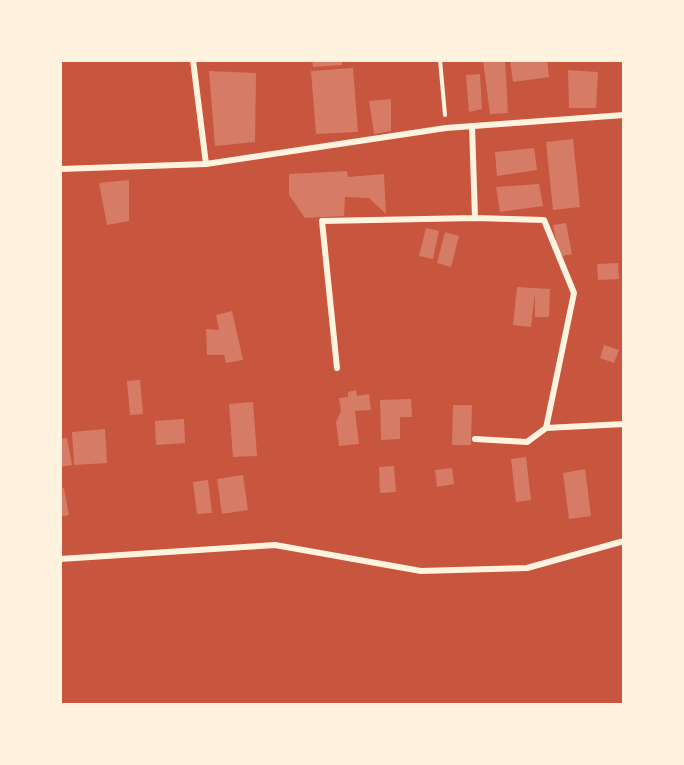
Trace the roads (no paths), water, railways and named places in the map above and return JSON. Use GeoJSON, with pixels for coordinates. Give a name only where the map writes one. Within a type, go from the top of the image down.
{"type":"FeatureCollection","features":[{"type":"Feature","properties":{"kind":"street"},"geometry":{"type":"LineString","coordinates":[[193,60],[206,164]]}},
{"type":"Feature","properties":{"kind":"street"},"geometry":{"type":"LineString","coordinates":[[60,169],[206,164],[446,128],[624,115]]}},
{"type":"Feature","properties":{"kind":"street"},"geometry":{"type":"LineString","coordinates":[[472,126],[475,218]]}},
{"type":"Feature","properties":{"kind":"street"},"geometry":{"type":"LineString","coordinates":[[337,368],[322,221],[475,218],[544,220],[574,293],[546,428]]}},
{"type":"Feature","properties":{"kind":"street"},"geometry":{"type":"LineString","coordinates":[[476,439],[527,442],[546,428],[624,424]]}},
{"type":"Feature","properties":{"kind":"street"},"geometry":{"type":"LineString","coordinates":[[60,559],[275,545],[421,571],[527,568],[624,541]]}}]}
